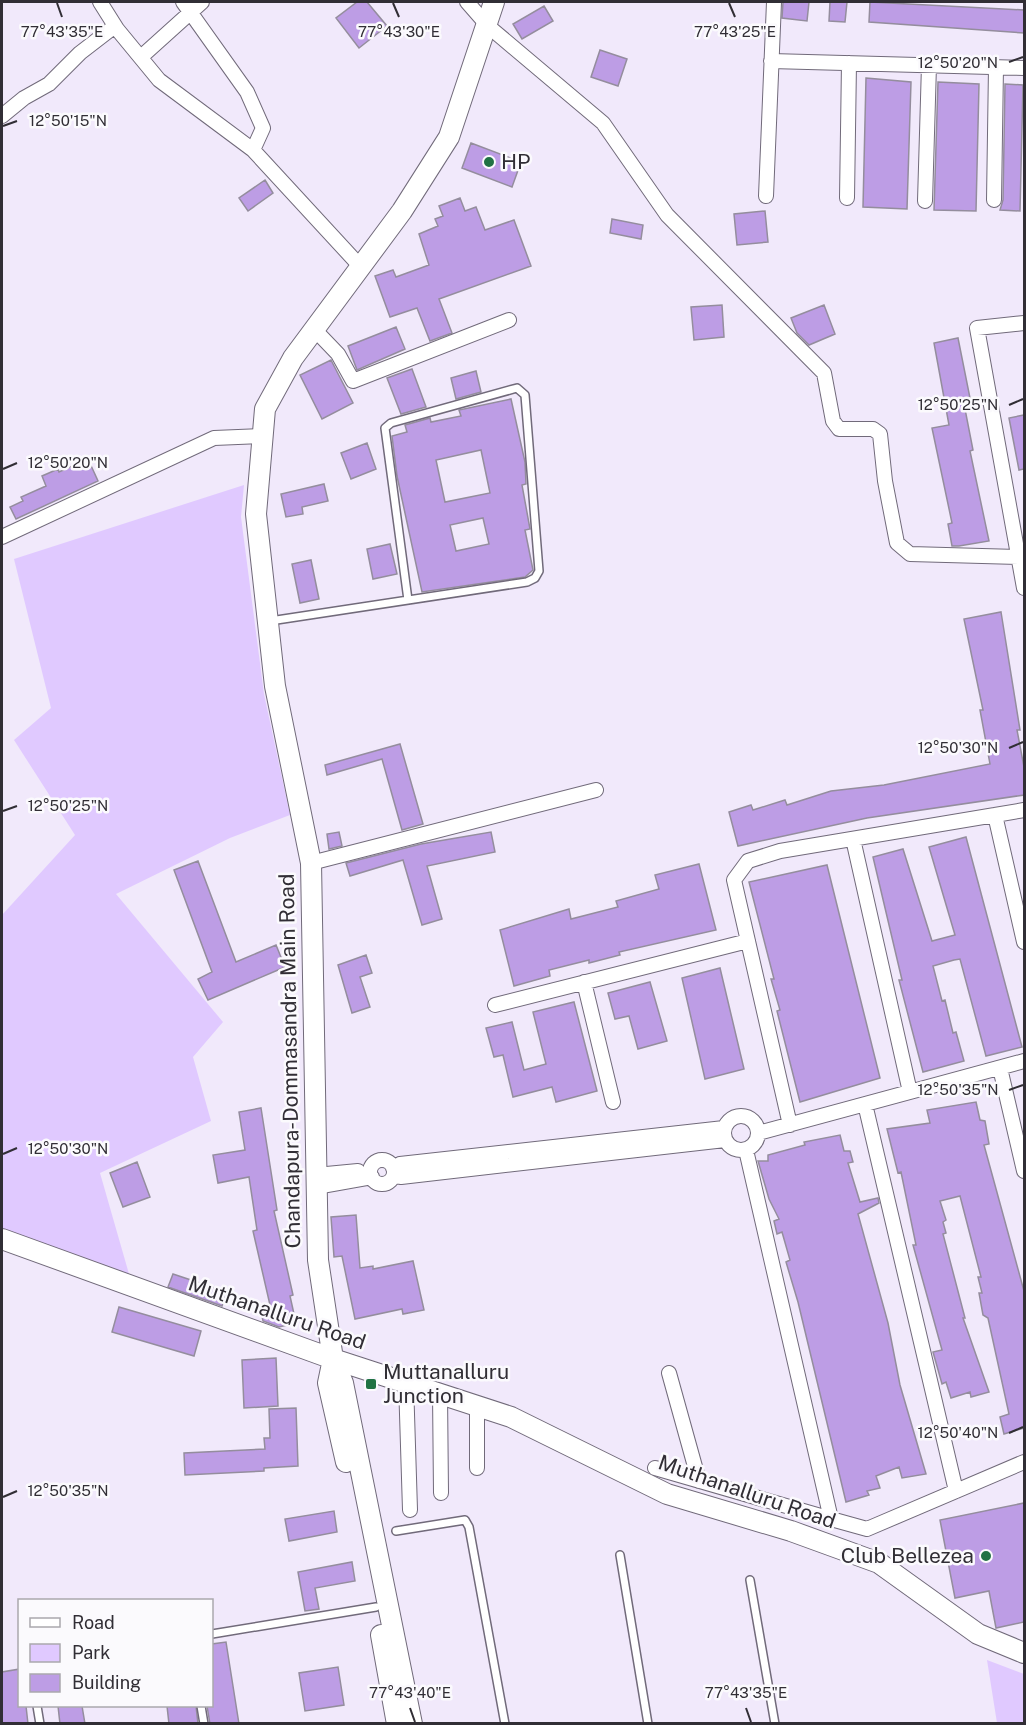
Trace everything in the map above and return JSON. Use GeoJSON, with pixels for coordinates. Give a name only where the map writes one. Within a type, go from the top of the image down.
{"type":"FeatureCollection","features":[{"type":"Feature","properties":{"kind":"main road","name":"Chandapura-Dommasandra Main Road"},"geometry":{"type":"LineString","coordinates":[[412,1724],[343,1383],[333,1359],[318,1260],[311,863],[275,686],[256,514],[265,409],[292,358],[359,265],[402,211],[449,137],[488,26],[494,2]]}},
{"type":"Feature","properties":{"kind":"main road","name":"Muthanalluru Road"},"geometry":{"type":"LineString","coordinates":[[2,1239],[333,1359],[511,1417],[667,1494],[791,1531],[879,1563],[978,1634],[1024,1653]]}},
{"type":"Feature","properties":{"kind":"main road","name":"Chandapura-Dommasandra Main Road"},"geometry":{"type":"LineString","coordinates":[[333,1359],[328,1383],[376,1607],[397,1724]]}},
{"type":"Feature","properties":{"kind":"street"},"geometry":{"type":"LineString","coordinates":[[100,2],[115,26],[159,80],[253,150],[359,265]]}},
{"type":"Feature","properties":{"kind":"street"},"geometry":{"type":"LineString","coordinates":[[183,2],[247,92],[263,128],[253,150]]}},
{"type":"Feature","properties":{"kind":"street"},"geometry":{"type":"LineString","coordinates":[[141,57],[202,2]]}},
{"type":"Feature","properties":{"kind":"street"},"geometry":{"type":"LineString","coordinates":[[467,2],[488,26],[603,123],[667,215],[824,374],[833,421],[839,429],[873,429],[880,434],[885,481],[897,543],[910,554],[1019,557]]}},
{"type":"Feature","properties":{"kind":"street"},"geometry":{"type":"LineString","coordinates":[[766,196],[774,2]]}},
{"type":"Feature","properties":{"kind":"street"},"geometry":{"type":"LineString","coordinates":[[2,116],[24,98],[49,84],[80,52],[115,26]]}},
{"type":"Feature","properties":{"kind":"street"},"geometry":{"type":"LineString","coordinates":[[771,61],[1024,68]]}},
{"type":"Feature","properties":{"kind":"street"},"geometry":{"type":"LineString","coordinates":[[848,198],[849,63]]}},
{"type":"Feature","properties":{"kind":"street"},"geometry":{"type":"LineString","coordinates":[[925,201],[929,65]]}},
{"type":"Feature","properties":{"kind":"street"},"geometry":{"type":"LineString","coordinates":[[994,200],[996,67]]}},
{"type":"Feature","properties":{"kind":"street"},"geometry":{"type":"LineString","coordinates":[[314,329],[338,354],[353,381],[509,320]]}},
{"type":"Feature","properties":{"kind":"street"},"geometry":{"type":"LineString","coordinates":[[1024,323],[977,328],[1024,588]]}},
{"type":"Feature","properties":{"kind":"street"},"geometry":{"type":"LineString","coordinates":[[2,537],[214,438],[263,436]]}},
{"type":"Feature","properties":{"kind":"street"},"geometry":{"type":"LineString","coordinates":[[311,863],[596,790]]}},
{"type":"Feature","properties":{"kind":"street"},"geometry":{"type":"LineString","coordinates":[[790,1125],[734,880],[748,861],[780,851],[1024,810]]}},
{"type":"Feature","properties":{"kind":"street"},"geometry":{"type":"LineString","coordinates":[[995,815],[1024,942]]}},
{"type":"Feature","properties":{"kind":"street"},"geometry":{"type":"LineString","coordinates":[[853,839],[910,1092]]}},
{"type":"Feature","properties":{"kind":"street"},"geometry":{"type":"LineString","coordinates":[[495,1005],[748,941]]}},
{"type":"Feature","properties":{"kind":"street"},"geometry":{"type":"LineString","coordinates":[[584,982],[613,1102]]}},
{"type":"Feature","properties":{"kind":"street"},"geometry":{"type":"LineString","coordinates":[[758,1133],[1024,1061]]}},
{"type":"Feature","properties":{"kind":"street"},"geometry":{"type":"LineString","coordinates":[[1000,1068],[1024,1171]]}},
{"type":"Feature","properties":{"kind":"street"},"geometry":{"type":"LineString","coordinates":[[865,1104],[956,1491]]}},
{"type":"Feature","properties":{"kind":"street"},"geometry":{"type":"LineString","coordinates":[[740,1116],[753,1121],[758,1133],[753,1146],[746,1150],[730,1147],[725,1134],[728,1122],[740,1116]]}},
{"type":"Feature","properties":{"kind":"street"},"geometry":{"type":"LineString","coordinates":[[316,1181],[371,1173],[375,1163],[382,1160],[389,1162],[394,1171],[400,1164],[725,1134]]}},
{"type":"Feature","properties":{"kind":"street"},"geometry":{"type":"LineString","coordinates":[[746,1150],[831,1519]]}},
{"type":"Feature","properties":{"kind":"street"},"geometry":{"type":"LineString","coordinates":[[669,1373],[699,1481]]}},
{"type":"Feature","properties":{"kind":"street"},"geometry":{"type":"LineString","coordinates":[[406,1382],[410,1510]]}},
{"type":"Feature","properties":{"kind":"street"},"geometry":{"type":"LineString","coordinates":[[440,1393],[441,1493]]}},
{"type":"Feature","properties":{"kind":"street"},"geometry":{"type":"LineString","coordinates":[[477,1406],[477,1468]]}},
{"type":"Feature","properties":{"kind":"street"},"geometry":{"type":"LineString","coordinates":[[655,1468],[867,1529],[1024,1462]]}},
{"type":"Feature","properties":{"kind":"lane"},"geometry":{"type":"LineString","coordinates":[[268,622],[408,600],[535,578],[539,571],[523,391],[517,388],[391,423],[385,428],[408,600]]}},
{"type":"Feature","properties":{"kind":"lane"},"geometry":{"type":"LineString","coordinates":[[396,1531],[465,1520],[469,1527],[505,1724]]}},
{"type":"Feature","properties":{"kind":"lane"},"geometry":{"type":"LineString","coordinates":[[620,1555],[648,1724]]}},
{"type":"Feature","properties":{"kind":"lane"},"geometry":{"type":"LineString","coordinates":[[750,1580],[775,1724]]}},
{"type":"Feature","properties":{"kind":"lane"},"geometry":{"type":"LineString","coordinates":[[213,1634],[376,1607]]}},
{"type":"Feature","properties":{"kind":"lane"},"geometry":{"type":"LineString","coordinates":[[37,1707],[40,1724]]}},
{"type":"Feature","properties":{"kind":"lane"},"geometry":{"type":"LineString","coordinates":[[201,1707],[204,1724]]}},
{"type":"Feature","properties":{"kind":"green space"},"geometry":{"type":"Polygon","coordinates":[[[244,485],[241,517],[264,694],[290,815],[230,838],[116,894],[223,1022],[193,1057],[211,1121],[100,1173],[129,1274],[2,1229],[2,915],[75,835],[14,740],[51,708],[14,559],[244,485]]]}},
{"type":"Feature","properties":{"kind":"green space"},"geometry":{"type":"Polygon","coordinates":[[[987,1660],[1024,1674],[1024,1723],[997,1723],[987,1660]]]}},
{"type":"Feature","properties":{"kind":"building"},"geometry":{"type":"Polygon","coordinates":[[[357,2],[367,2],[387,26],[359,48],[336,18],[357,2]]]}},
{"type":"Feature","properties":{"kind":"building"},"geometry":{"type":"Polygon","coordinates":[[[783,2],[809,2],[807,21],[782,18],[783,2]]]}},
{"type":"Feature","properties":{"kind":"building"},"geometry":{"type":"Polygon","coordinates":[[[830,2],[847,2],[845,22],[829,21],[830,2]]]}},
{"type":"Feature","properties":{"kind":"building"},"geometry":{"type":"Polygon","coordinates":[[[870,2],[1024,10],[1024,33],[869,22],[870,2]]]}},
{"type":"Feature","properties":{"kind":"building"},"geometry":{"type":"Polygon","coordinates":[[[544,6],[553,21],[522,39],[513,24],[544,6]]]}},
{"type":"Feature","properties":{"kind":"building"},"geometry":{"type":"Polygon","coordinates":[[[600,50],[627,59],[618,86],[591,77],[600,50]]]}},
{"type":"Feature","properties":{"kind":"building"},"geometry":{"type":"Polygon","coordinates":[[[866,78],[911,82],[907,209],[863,207],[866,78]]]}},
{"type":"Feature","properties":{"kind":"building"},"geometry":{"type":"Polygon","coordinates":[[[938,82],[979,84],[976,211],[934,210],[938,82]]]}},
{"type":"Feature","properties":{"kind":"building"},"geometry":{"type":"Polygon","coordinates":[[[1005,84],[1023,85],[1020,211],[1000,210],[1003,200],[1005,84]]]}},
{"type":"Feature","properties":{"kind":"building"},"geometry":{"type":"Polygon","coordinates":[[[471,143],[521,162],[512,187],[462,168],[471,143]]]}},
{"type":"Feature","properties":{"kind":"building"},"geometry":{"type":"Polygon","coordinates":[[[265,180],[273,193],[248,211],[239,198],[265,180]]]}},
{"type":"Feature","properties":{"kind":"building"},"geometry":{"type":"Polygon","coordinates":[[[460,198],[465,211],[476,207],[485,230],[514,220],[531,266],[439,299],[452,333],[430,341],[417,308],[390,317],[375,276],[393,270],[396,277],[429,265],[419,234],[438,226],[435,219],[443,216],[439,206],[460,198]]]}},
{"type":"Feature","properties":{"kind":"building"},"geometry":{"type":"Polygon","coordinates":[[[765,211],[768,242],[737,245],[734,214],[765,211]]]}},
{"type":"Feature","properties":{"kind":"building"},"geometry":{"type":"Polygon","coordinates":[[[612,219],[643,225],[641,239],[610,233],[612,219]]]}},
{"type":"Feature","properties":{"kind":"building"},"geometry":{"type":"Polygon","coordinates":[[[722,305],[724,337],[694,340],[691,307],[722,305]]]}},
{"type":"Feature","properties":{"kind":"building"},"geometry":{"type":"Polygon","coordinates":[[[824,305],[835,334],[809,345],[797,333],[791,318],[824,305]]]}},
{"type":"Feature","properties":{"kind":"building"},"geometry":{"type":"Polygon","coordinates":[[[396,327],[405,349],[357,370],[348,346],[396,327]]]}},
{"type":"Feature","properties":{"kind":"building"},"geometry":{"type":"Polygon","coordinates":[[[958,338],[971,403],[964,404],[973,450],[970,451],[989,541],[952,546],[948,524],[952,523],[932,428],[949,425],[934,343],[958,338]]]}},
{"type":"Feature","properties":{"kind":"building"},"geometry":{"type":"Polygon","coordinates":[[[331,360],[353,403],[322,419],[300,375],[331,360]]]}},
{"type":"Feature","properties":{"kind":"building"},"geometry":{"type":"Polygon","coordinates":[[[412,369],[426,407],[401,414],[387,378],[412,369]]]}},
{"type":"Feature","properties":{"kind":"building"},"geometry":{"type":"Polygon","coordinates":[[[476,371],[481,392],[456,399],[451,378],[476,371]]]}},
{"type":"Feature","properties":{"kind":"building"},"geometry":{"type":"Polygon","coordinates":[[[511,399],[525,462],[526,484],[522,485],[530,529],[525,530],[533,570],[525,577],[422,592],[397,476],[392,436],[407,432],[405,425],[430,418],[431,422],[461,416],[459,410],[511,399]],[[481,450],[436,460],[445,502],[490,493],[481,450]],[[483,518],[450,525],[456,551],[489,544],[483,518]]]}},
{"type":"Feature","properties":{"kind":"building"},"geometry":{"type":"Polygon","coordinates":[[[1024,415],[1024,469],[1019,470],[1009,418],[1024,415]]]}},
{"type":"Feature","properties":{"kind":"building"},"geometry":{"type":"Polygon","coordinates":[[[367,443],[376,469],[351,479],[341,453],[367,443]]]}},
{"type":"Feature","properties":{"kind":"building"},"geometry":{"type":"Polygon","coordinates":[[[88,459],[98,481],[16,519],[10,507],[23,501],[21,497],[46,486],[42,476],[58,469],[59,472],[88,459]]]}},
{"type":"Feature","properties":{"kind":"building"},"geometry":{"type":"Polygon","coordinates":[[[324,484],[328,501],[302,507],[303,514],[286,517],[281,494],[324,484]]]}},
{"type":"Feature","properties":{"kind":"building"},"geometry":{"type":"Polygon","coordinates":[[[390,544],[397,574],[373,579],[367,549],[390,544]]]}},
{"type":"Feature","properties":{"kind":"building"},"geometry":{"type":"Polygon","coordinates":[[[311,560],[319,599],[300,603],[292,564],[311,560]]]}},
{"type":"Feature","properties":{"kind":"building"},"geometry":{"type":"Polygon","coordinates":[[[1001,612],[1020,730],[1017,730],[1024,767],[1024,795],[867,818],[738,846],[729,812],[751,805],[753,810],[785,800],[787,805],[831,791],[884,785],[990,764],[980,710],[983,710],[964,619],[1001,612]]]}},
{"type":"Feature","properties":{"kind":"building"},"geometry":{"type":"Polygon","coordinates":[[[400,744],[423,824],[402,830],[382,759],[327,775],[325,765],[400,744]]]}},
{"type":"Feature","properties":{"kind":"building"},"geometry":{"type":"Polygon","coordinates":[[[339,832],[342,846],[329,849],[327,834],[339,832]]]}},
{"type":"Feature","properties":{"kind":"building"},"geometry":{"type":"Polygon","coordinates":[[[491,832],[495,852],[427,866],[442,919],[422,925],[403,860],[350,876],[346,863],[421,844],[491,832]]]}},
{"type":"Feature","properties":{"kind":"building"},"geometry":{"type":"Polygon","coordinates":[[[966,837],[1022,1047],[986,1056],[960,959],[954,960],[933,966],[942,1001],[945,1000],[953,1033],[956,1032],[964,1061],[923,1072],[899,980],[902,980],[873,857],[903,849],[932,941],[955,935],[929,847],[966,837]]]}},
{"type":"Feature","properties":{"kind":"building"},"geometry":{"type":"Polygon","coordinates":[[[198,861],[236,962],[276,945],[285,967],[208,1000],[198,979],[212,972],[174,870],[198,861]]]}},
{"type":"Feature","properties":{"kind":"building"},"geometry":{"type":"Polygon","coordinates":[[[699,864],[716,930],[619,952],[620,955],[589,963],[589,960],[549,970],[550,976],[514,986],[500,930],[569,909],[571,919],[618,907],[616,901],[659,889],[655,875],[699,864]]]}},
{"type":"Feature","properties":{"kind":"building"},"geometry":{"type":"Polygon","coordinates":[[[827,865],[880,1078],[800,1102],[777,1011],[780,1010],[771,979],[774,979],[749,882],[827,865]]]}},
{"type":"Feature","properties":{"kind":"building"},"geometry":{"type":"Polygon","coordinates":[[[366,955],[372,973],[360,977],[370,1007],[352,1013],[338,965],[366,955]]]}},
{"type":"Feature","properties":{"kind":"building"},"geometry":{"type":"Polygon","coordinates":[[[720,968],[744,1069],[705,1079],[682,978],[720,968]]]}},
{"type":"Feature","properties":{"kind":"building"},"geometry":{"type":"Polygon","coordinates":[[[650,982],[667,1041],[638,1049],[629,1016],[615,1019],[608,993],[650,982]]]}},
{"type":"Feature","properties":{"kind":"building"},"geometry":{"type":"Polygon","coordinates":[[[574,1002],[597,1091],[556,1102],[552,1087],[513,1097],[503,1055],[494,1057],[486,1028],[512,1022],[524,1070],[546,1064],[533,1012],[574,1002]]]}},
{"type":"Feature","properties":{"kind":"building"},"geometry":{"type":"Polygon","coordinates":[[[976,1102],[980,1120],[985,1121],[989,1144],[984,1145],[1024,1291],[1024,1428],[1004,1434],[1000,1417],[1009,1414],[988,1318],[983,1315],[979,1293],[982,1293],[978,1277],[981,1277],[960,1196],[940,1201],[946,1220],[943,1222],[946,1233],[943,1234],[965,1318],[963,1318],[989,1392],[971,1397],[970,1392],[951,1398],[946,1382],[942,1384],[933,1352],[942,1350],[913,1245],[916,1245],[901,1172],[898,1173],[887,1129],[930,1123],[927,1110],[976,1102]]]}},
{"type":"Feature","properties":{"kind":"building"},"geometry":{"type":"Polygon","coordinates":[[[261,1108],[277,1210],[274,1211],[293,1295],[290,1296],[296,1323],[279,1327],[263,1321],[260,1307],[270,1305],[253,1231],[257,1230],[249,1177],[218,1183],[213,1155],[245,1150],[239,1112],[261,1108]]]}},
{"type":"Feature","properties":{"kind":"building"},"geometry":{"type":"Polygon","coordinates":[[[840,1135],[844,1151],[850,1151],[853,1162],[848,1163],[860,1202],[878,1198],[879,1203],[858,1214],[888,1323],[900,1385],[926,1474],[902,1478],[899,1467],[876,1476],[880,1488],[867,1491],[869,1495],[846,1502],[798,1302],[786,1262],[790,1260],[782,1232],[777,1234],[774,1221],[779,1219],[769,1199],[758,1161],[768,1161],[768,1155],[805,1145],[804,1142],[840,1135]]]}},
{"type":"Feature","properties":{"kind":"building"},"geometry":{"type":"Polygon","coordinates":[[[137,1162],[150,1197],[123,1207],[110,1173],[137,1162]]]}},
{"type":"Feature","properties":{"kind":"building"},"geometry":{"type":"Polygon","coordinates":[[[356,1215],[360,1268],[373,1266],[373,1269],[413,1261],[424,1310],[403,1314],[402,1309],[355,1319],[342,1256],[334,1257],[331,1217],[356,1215]]]}},
{"type":"Feature","properties":{"kind":"building"},"geometry":{"type":"Polygon","coordinates":[[[173,1274],[227,1292],[222,1306],[168,1287],[173,1274]]]}},
{"type":"Feature","properties":{"kind":"building"},"geometry":{"type":"Polygon","coordinates":[[[119,1307],[201,1331],[194,1356],[112,1332],[119,1307]]]}},
{"type":"Feature","properties":{"kind":"building"},"geometry":{"type":"Polygon","coordinates":[[[276,1358],[278,1406],[244,1408],[242,1360],[276,1358]]]}},
{"type":"Feature","properties":{"kind":"building"},"geometry":{"type":"Polygon","coordinates":[[[296,1408],[298,1466],[264,1468],[264,1471],[185,1475],[184,1453],[265,1449],[264,1438],[270,1438],[269,1409],[296,1408]]]}},
{"type":"Feature","properties":{"kind":"building","name":"Club Bellezea"},"geometry":{"type":"Polygon","coordinates":[[[1024,1503],[1024,1622],[996,1628],[989,1591],[955,1598],[940,1520],[1024,1503]]]}},
{"type":"Feature","properties":{"kind":"building"},"geometry":{"type":"Polygon","coordinates":[[[334,1511],[337,1532],[289,1541],[285,1519],[334,1511]]]}},
{"type":"Feature","properties":{"kind":"building"},"geometry":{"type":"Polygon","coordinates":[[[352,1562],[355,1581],[315,1588],[319,1609],[305,1611],[298,1572],[352,1562]]]}},
{"type":"Feature","properties":{"kind":"building"},"geometry":{"type":"Polygon","coordinates":[[[226,1642],[239,1724],[210,1724],[207,1707],[213,1707],[213,1644],[226,1642]]]}},
{"type":"Feature","properties":{"kind":"building"},"geometry":{"type":"Polygon","coordinates":[[[338,1667],[344,1705],[305,1711],[299,1673],[338,1667]]]}},
{"type":"Feature","properties":{"kind":"building"},"geometry":{"type":"Polygon","coordinates":[[[18,1669],[18,1707],[26,1707],[28,1724],[2,1724],[2,1672],[18,1669]]]}},
{"type":"Feature","properties":{"kind":"building"},"geometry":{"type":"Polygon","coordinates":[[[58,1707],[82,1707],[85,1724],[60,1724],[58,1707]]]}},
{"type":"Feature","properties":{"kind":"building"},"geometry":{"type":"Polygon","coordinates":[[[167,1707],[196,1707],[198,1724],[169,1724],[167,1707]]]}},
{"type":"Feature","properties":{"kind":"place","name":"HP"},"geometry":{"type":"Point","coordinates":[489,162]}},
{"type":"Feature","properties":{"kind":"place","name":"Muttanalluru Junction"},"geometry":{"type":"Point","coordinates":[371,1384]}},
{"type":"Feature","properties":{"kind":"place","name":"Club Bellezea"},"geometry":{"type":"Point","coordinates":[986,1556]}}]}
